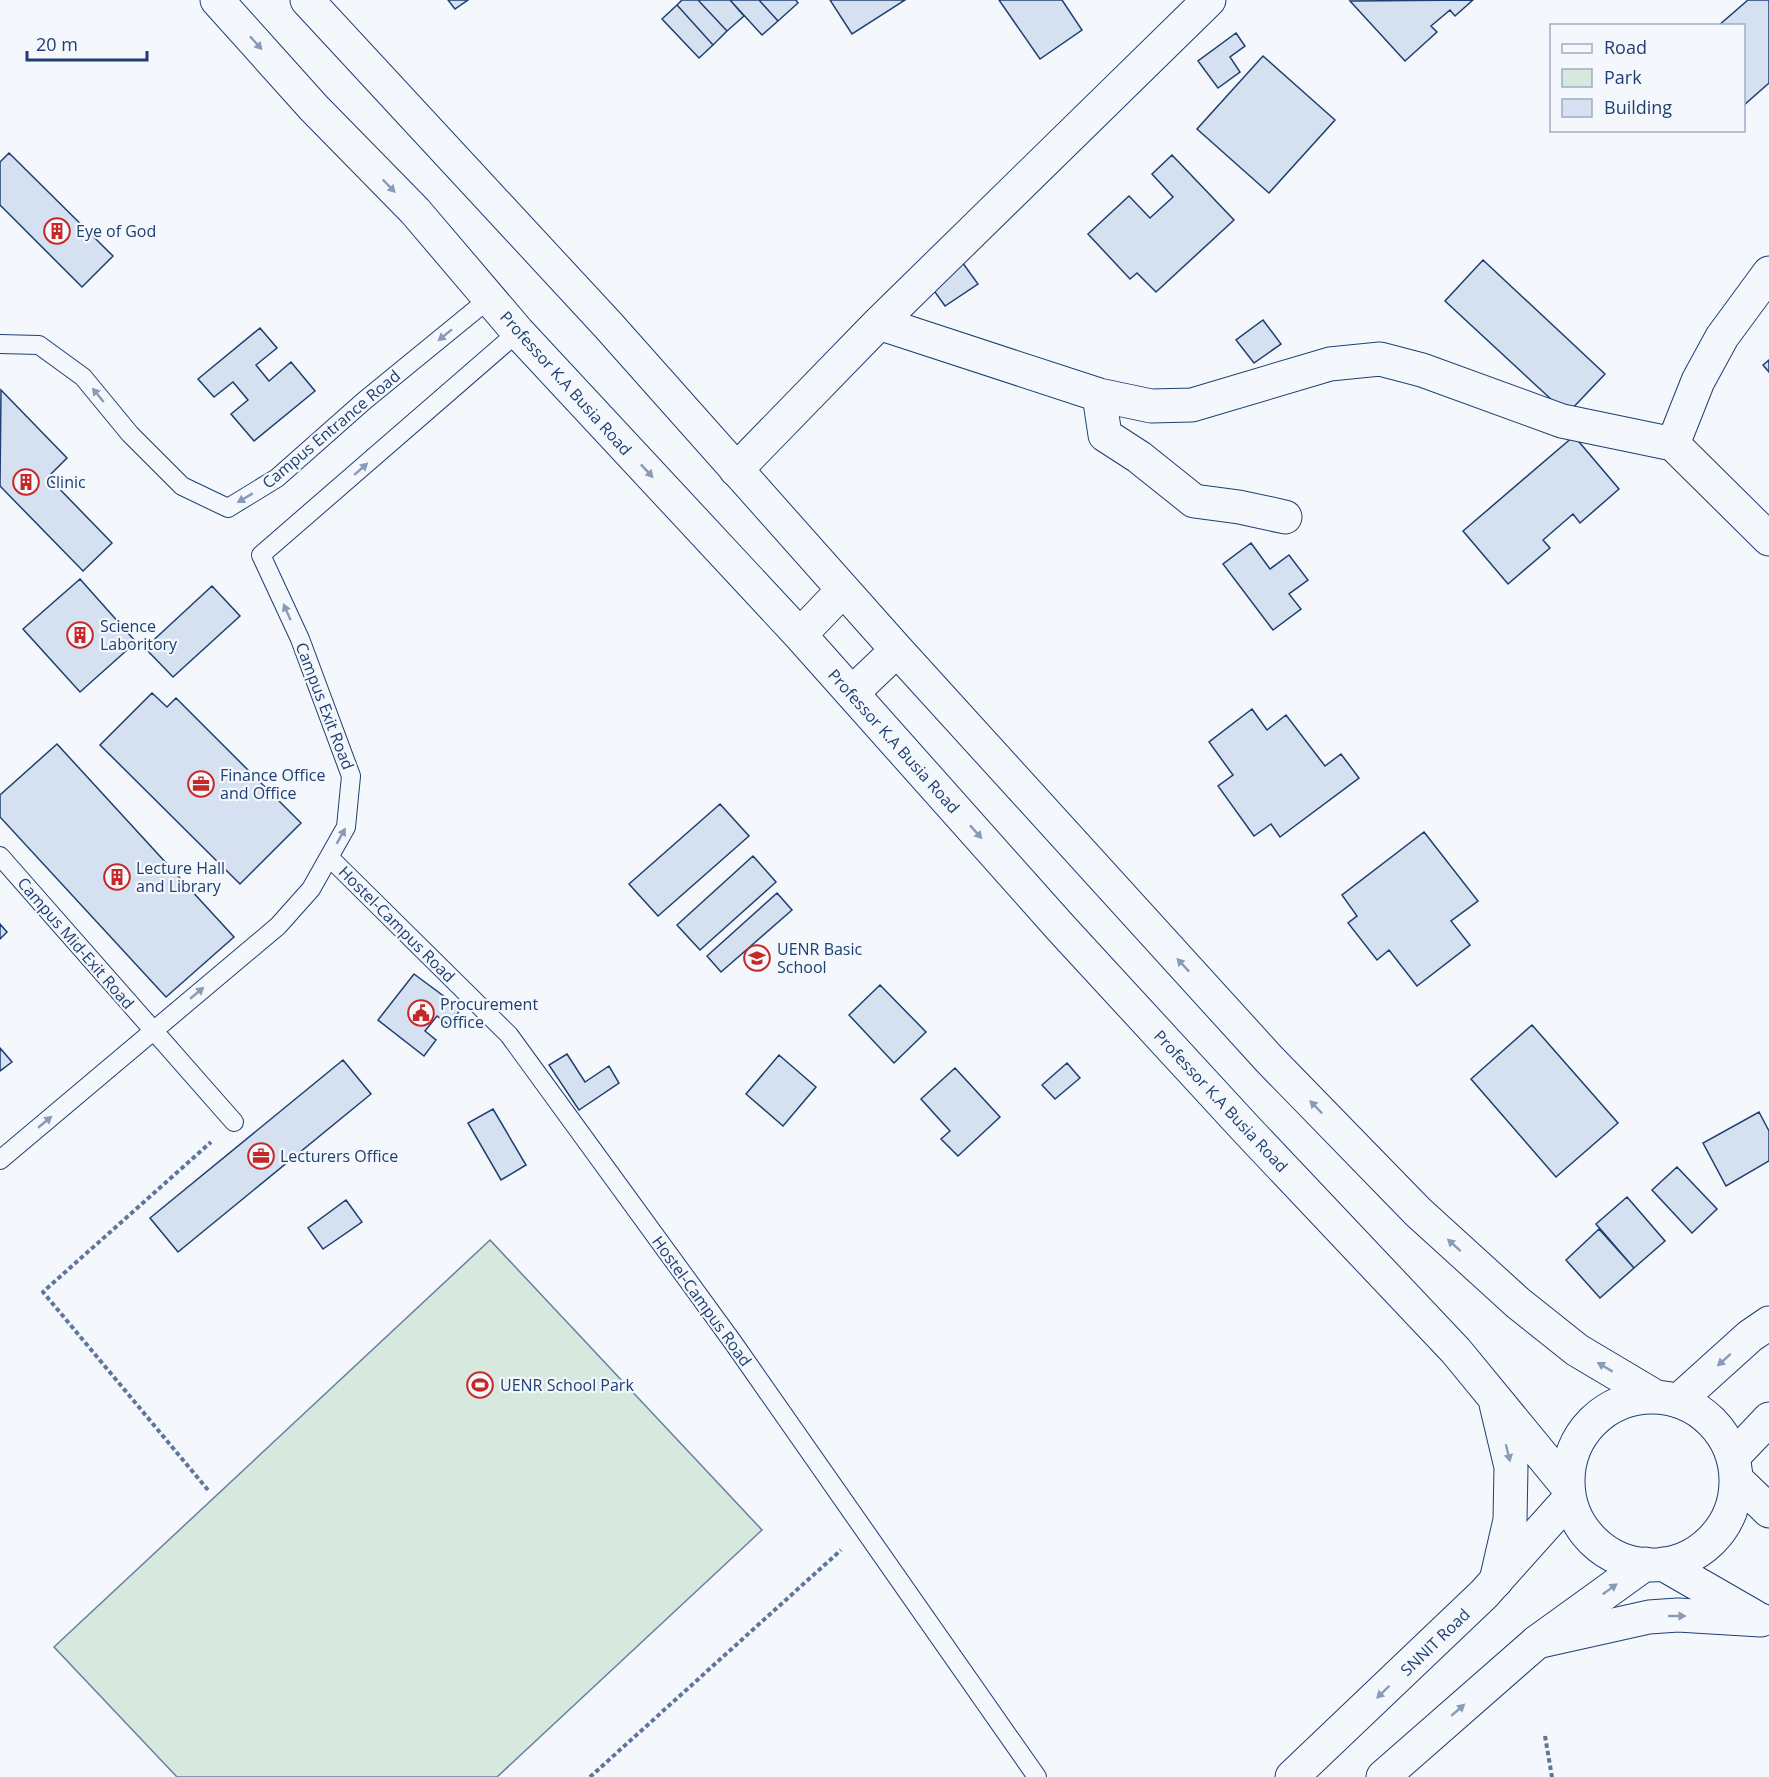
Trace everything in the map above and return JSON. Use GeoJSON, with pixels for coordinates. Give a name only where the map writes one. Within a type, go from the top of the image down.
{"type":"FeatureCollection","features":[{"type":"Feature","properties":{"kind":"main road","name":"Professor K.A Busia Road"},"geometry":{"type":"LineString","coordinates":[[217,0],[314,108],[415,211],[518,333],[800,636],[1061,928],[1256,1140],[1456,1351],[1568,1492]]}},
{"type":"Feature","properties":{"kind":"main road"},"geometry":{"type":"LineString","coordinates":[[307,0],[608,325],[897,650],[1269,1059],[1418,1212],[1518,1303],[1577,1350],[1667,1399],[1703,1413],[1722,1433],[1734,1468],[1769,1511]]}},
{"type":"Feature","properties":{"kind":"main road"},"geometry":{"type":"LineString","coordinates":[[736,470],[879,323],[1209,0]]}},
{"type":"Feature","properties":{"kind":"main road"},"geometry":{"type":"LineString","coordinates":[[1673,444],[1698,381],[1718,346],[1769,273]]}},
{"type":"Feature","properties":{"kind":"main road"},"geometry":{"type":"LineString","coordinates":[[879,323],[1100,395],[1150,406],[1192,405],[1330,364],[1380,359],[1422,370],[1562,421],[1673,444],[1769,540]]}},
{"type":"Feature","properties":{"kind":"main road"},"geometry":{"type":"LineString","coordinates":[[1100,395],[1105,435],[1194,501],[1239,507],[1285,517]]}},
{"type":"Feature","properties":{"kind":"main road"},"geometry":{"type":"LineString","coordinates":[[800,636],[843,590]]}},
{"type":"Feature","properties":{"kind":"main road"},"geometry":{"type":"LineString","coordinates":[[852,693],[897,650]]}},
{"type":"Feature","properties":{"kind":"main road"},"geometry":{"type":"LineString","coordinates":[[1765,1623],[1654,1564],[1619,1558],[1596,1544],[1579,1524],[1568,1492],[1570,1462],[1578,1440],[1592,1422],[1611,1407],[1633,1399],[1667,1399],[1769,1323]]}},
{"type":"Feature","properties":{"kind":"main road"},"geometry":{"type":"LineString","coordinates":[[1494,1396],[1511,1467],[1510,1520],[1496,1581]]}},
{"type":"Feature","properties":{"kind":"main road"},"geometry":{"type":"LineString","coordinates":[[1383,1777],[1537,1642],[1654,1564],[1692,1555],[1716,1535],[1731,1509],[1734,1468],[1769,1419]]}},
{"type":"Feature","properties":{"kind":"main road","name":"SNNIT Road"},"geometry":{"type":"LineString","coordinates":[[1292,1777],[1380,1696],[1496,1581],[1568,1492]]}},
{"type":"Feature","properties":{"kind":"main road"},"geometry":{"type":"LineString","coordinates":[[1537,1642],[1649,1617],[1678,1615],[1765,1623]]}},
{"type":"Feature","properties":{"kind":"lane","name":"Campus Entrance Road"},"geometry":{"type":"LineString","coordinates":[[0,344],[39,345],[48,351],[83,377],[130,434],[182,486],[228,508],[277,478],[364,402],[490,298]]}},
{"type":"Feature","properties":{"kind":"lane","name":"Campus Exit Road"},"geometry":{"type":"LineString","coordinates":[[0,1160],[278,926],[311,889],[346,827],[351,776],[300,639],[261,555],[518,333]]}},
{"type":"Feature","properties":{"kind":"lane","name":"Campus Mid-Exit Road"},"geometry":{"type":"LineString","coordinates":[[0,856],[234,1122]]}},
{"type":"Feature","properties":{"kind":"lane","name":"Hostel-Campus Road"},"geometry":{"type":"LineString","coordinates":[[329,857],[509,1035],[732,1341],[1037,1777]]}},
{"type":"Feature","properties":{"kind":"path"},"geometry":{"type":"LineString","coordinates":[[208,1490],[43,1292],[234,1122]]}},
{"type":"Feature","properties":{"kind":"path"},"geometry":{"type":"LineString","coordinates":[[590,1777],[864,1529]]}},
{"type":"Feature","properties":{"kind":"path"},"geometry":{"type":"LineString","coordinates":[[1545,1736],[1552,1777]]}},
{"type":"Feature","properties":{"kind":"green space","name":"UENR School Park"},"geometry":{"type":"Polygon","coordinates":[[[490,1240],[762,1530],[497,1777],[177,1777],[54,1647],[490,1240]]]}},
{"type":"Feature","properties":{"kind":"building"},"geometry":{"type":"Polygon","coordinates":[[[448,0],[468,0],[455,9],[448,0]]]}},
{"type":"Feature","properties":{"kind":"building"},"geometry":{"type":"Polygon","coordinates":[[[682,0],[698,0],[727,31],[713,45],[677,5],[682,0]]]}},
{"type":"Feature","properties":{"kind":"building"},"geometry":{"type":"Polygon","coordinates":[[[698,0],[730,0],[744,16],[727,31],[698,0]]]}},
{"type":"Feature","properties":{"kind":"building"},"geometry":{"type":"Polygon","coordinates":[[[730,0],[759,0],[778,21],[762,35],[730,0]]]}},
{"type":"Feature","properties":{"kind":"building"},"geometry":{"type":"Polygon","coordinates":[[[759,0],[796,0],[798,3],[778,21],[759,0]]]}},
{"type":"Feature","properties":{"kind":"building"},"geometry":{"type":"Polygon","coordinates":[[[830,0],[905,0],[852,34],[830,0]]]}},
{"type":"Feature","properties":{"kind":"building"},"geometry":{"type":"Polygon","coordinates":[[[999,0],[1062,0],[1082,30],[1040,59],[999,0]]]}},
{"type":"Feature","properties":{"kind":"building"},"geometry":{"type":"Polygon","coordinates":[[[1473,0],[1455,16],[1450,10],[1431,26],[1437,32],[1405,61],[1350,1],[1473,0]]]}},
{"type":"Feature","properties":{"kind":"building"},"geometry":{"type":"Polygon","coordinates":[[[1748,0],[1769,0],[1769,83],[1745,104],[1745,24],[1720,24],[1748,0]]]}},
{"type":"Feature","properties":{"kind":"building"},"geometry":{"type":"Polygon","coordinates":[[[677,5],[713,45],[699,58],[662,19],[677,5]]]}},
{"type":"Feature","properties":{"kind":"building"},"geometry":{"type":"Polygon","coordinates":[[[1236,33],[1245,46],[1230,57],[1240,72],[1218,88],[1198,61],[1236,33]]]}},
{"type":"Feature","properties":{"kind":"building"},"geometry":{"type":"Polygon","coordinates":[[[1263,56],[1335,120],[1269,193],[1197,129],[1263,56]]]}},
{"type":"Feature","properties":{"kind":"building","name":"Eye of God"},"geometry":{"type":"Polygon","coordinates":[[[9,153],[113,256],[82,287],[0,205],[0,162],[9,153]]]}},
{"type":"Feature","properties":{"kind":"building"},"geometry":{"type":"Polygon","coordinates":[[[1172,155],[1234,220],[1156,292],[1137,273],[1130,279],[1088,234],[1129,196],[1150,218],[1173,197],[1152,174],[1172,155]]]}},
{"type":"Feature","properties":{"kind":"building"},"geometry":{"type":"Polygon","coordinates":[[[1483,260],[1605,374],[1567,414],[1445,301],[1483,260]]]}},
{"type":"Feature","properties":{"kind":"building"},"geometry":{"type":"Polygon","coordinates":[[[962,262],[978,284],[945,306],[930,285],[962,262]]]}},
{"type":"Feature","properties":{"kind":"building"},"geometry":{"type":"Polygon","coordinates":[[[1263,320],[1281,344],[1254,363],[1236,340],[1263,320]]]}},
{"type":"Feature","properties":{"kind":"building"},"geometry":{"type":"Polygon","coordinates":[[[260,328],[277,348],[256,365],[269,381],[291,362],[315,391],[254,441],[231,414],[248,400],[233,382],[214,397],[198,379],[260,328]]]}},
{"type":"Feature","properties":{"kind":"building"},"geometry":{"type":"Polygon","coordinates":[[[1769,360],[1769,372],[1763,365],[1769,360]]]}},
{"type":"Feature","properties":{"kind":"building","name":"Clinic"},"geometry":{"type":"Polygon","coordinates":[[[1,390],[67,458],[48,477],[112,543],[83,571],[0,486],[1,390]]]}},
{"type":"Feature","properties":{"kind":"building"},"geometry":{"type":"Polygon","coordinates":[[[1574,436],[1619,489],[1580,523],[1573,514],[1543,540],[1550,548],[1508,584],[1463,531],[1574,436]]]}},
{"type":"Feature","properties":{"kind":"building"},"geometry":{"type":"Polygon","coordinates":[[[1251,543],[1270,569],[1289,555],[1308,580],[1289,594],[1301,609],[1273,630],[1223,564],[1251,543]]]}},
{"type":"Feature","properties":{"kind":"building","name":"Science Laboritory"},"geometry":{"type":"Polygon","coordinates":[[[80,579],[136,642],[80,692],[23,629],[80,579]]]}},
{"type":"Feature","properties":{"kind":"building"},"geometry":{"type":"Polygon","coordinates":[[[212,586],[240,616],[173,677],[145,648],[212,586]]]}},
{"type":"Feature","properties":{"kind":"building","name":"Finance Office and Office"},"geometry":{"type":"Polygon","coordinates":[[[152,693],[167,707],[176,698],[301,823],[240,884],[100,745],[152,693]]]}},
{"type":"Feature","properties":{"kind":"building"},"geometry":{"type":"Polygon","coordinates":[[[1252,709],[1267,730],[1286,715],[1325,766],[1341,754],[1359,778],[1280,837],[1271,824],[1254,836],[1218,786],[1233,775],[1209,742],[1252,709]]]}},
{"type":"Feature","properties":{"kind":"building","name":"Lecture Hall and Library"},"geometry":{"type":"Polygon","coordinates":[[[57,744],[234,937],[166,997],[0,817],[0,795],[57,744]]]}},
{"type":"Feature","properties":{"kind":"building"},"geometry":{"type":"Polygon","coordinates":[[[720,804],[749,836],[658,916],[629,884],[720,804]]]}},
{"type":"Feature","properties":{"kind":"building"},"geometry":{"type":"Polygon","coordinates":[[[1424,832],[1478,901],[1451,921],[1470,945],[1417,986],[1389,950],[1377,960],[1348,923],[1357,916],[1342,895],[1424,832]]]}},
{"type":"Feature","properties":{"kind":"building"},"geometry":{"type":"Polygon","coordinates":[[[753,856],[776,882],[700,950],[677,925],[753,856]]]}},
{"type":"Feature","properties":{"kind":"building"},"geometry":{"type":"Polygon","coordinates":[[[777,893],[792,910],[721,972],[707,956],[777,893]]]}},
{"type":"Feature","properties":{"kind":"building"},"geometry":{"type":"Polygon","coordinates":[[[0,924],[7,932],[0,939],[0,924]]]}},
{"type":"Feature","properties":{"kind":"building","name":"Procurement Office"},"geometry":{"type":"Polygon","coordinates":[[[414,974],[461,1009],[449,1025],[437,1016],[425,1031],[436,1040],[424,1056],[378,1020],[414,974]]]}},
{"type":"Feature","properties":{"kind":"building"},"geometry":{"type":"Polygon","coordinates":[[[880,985],[926,1032],[894,1063],[849,1015],[880,985]]]}},
{"type":"Feature","properties":{"kind":"building"},"geometry":{"type":"Polygon","coordinates":[[[1532,1025],[1618,1123],[1556,1177],[1471,1079],[1532,1025]]]}},
{"type":"Feature","properties":{"kind":"building"},"geometry":{"type":"Polygon","coordinates":[[[0,1048],[12,1062],[0,1071],[0,1048]]]}},
{"type":"Feature","properties":{"kind":"building"},"geometry":{"type":"Polygon","coordinates":[[[567,1054],[585,1082],[609,1066],[619,1083],[579,1110],[549,1065],[567,1054]]]}},
{"type":"Feature","properties":{"kind":"building"},"geometry":{"type":"Polygon","coordinates":[[[779,1055],[816,1087],[783,1126],[746,1094],[779,1055]]]}},
{"type":"Feature","properties":{"kind":"building","name":"Lecturers Office"},"geometry":{"type":"Polygon","coordinates":[[[343,1060],[371,1094],[178,1252],[150,1218],[343,1060]]]}},
{"type":"Feature","properties":{"kind":"building"},"geometry":{"type":"Polygon","coordinates":[[[1067,1063],[1080,1078],[1055,1099],[1042,1085],[1067,1063]]]}},
{"type":"Feature","properties":{"kind":"building"},"geometry":{"type":"Polygon","coordinates":[[[955,1068],[1000,1117],[958,1156],[941,1139],[950,1131],[921,1099],[955,1068]]]}},
{"type":"Feature","properties":{"kind":"building"},"geometry":{"type":"Polygon","coordinates":[[[493,1109],[526,1165],[501,1180],[468,1123],[493,1109]]]}},
{"type":"Feature","properties":{"kind":"building"},"geometry":{"type":"Polygon","coordinates":[[[1759,1112],[1769,1131],[1769,1161],[1726,1186],[1703,1143],[1759,1112]]]}},
{"type":"Feature","properties":{"kind":"building"},"geometry":{"type":"Polygon","coordinates":[[[1677,1167],[1717,1209],[1692,1233],[1652,1190],[1677,1167]]]}},
{"type":"Feature","properties":{"kind":"building"},"geometry":{"type":"Polygon","coordinates":[[[1627,1197],[1665,1241],[1634,1268],[1596,1224],[1627,1197]]]}},
{"type":"Feature","properties":{"kind":"building"},"geometry":{"type":"Polygon","coordinates":[[[346,1200],[362,1222],[323,1249],[308,1228],[346,1200]]]}},
{"type":"Feature","properties":{"kind":"building"},"geometry":{"type":"Polygon","coordinates":[[[1599,1229],[1634,1268],[1600,1298],[1566,1260],[1599,1229]]]}},
{"type":"Feature","properties":{"kind":"place","name":"Eye of God"},"geometry":{"type":"Point","coordinates":[57,231]}},
{"type":"Feature","properties":{"kind":"place","name":"Clinic"},"geometry":{"type":"Point","coordinates":[26,482]}},
{"type":"Feature","properties":{"kind":"place","name":"Science Laboritory"},"geometry":{"type":"Point","coordinates":[80,635]}},
{"type":"Feature","properties":{"kind":"place","name":"Finance Office and Office"},"geometry":{"type":"Point","coordinates":[201,784]}},
{"type":"Feature","properties":{"kind":"place","name":"Lecture Hall and Library"},"geometry":{"type":"Point","coordinates":[117,877]}},
{"type":"Feature","properties":{"kind":"place","name":"UENR Basic School"},"geometry":{"type":"Point","coordinates":[757,958]}},
{"type":"Feature","properties":{"kind":"place","name":"Procurement Office"},"geometry":{"type":"Point","coordinates":[421,1013]}},
{"type":"Feature","properties":{"kind":"place","name":"Lecturers Office"},"geometry":{"type":"Point","coordinates":[261,1156]}},
{"type":"Feature","properties":{"kind":"place","name":"UENR School Park"},"geometry":{"type":"Point","coordinates":[480,1385]}}]}
